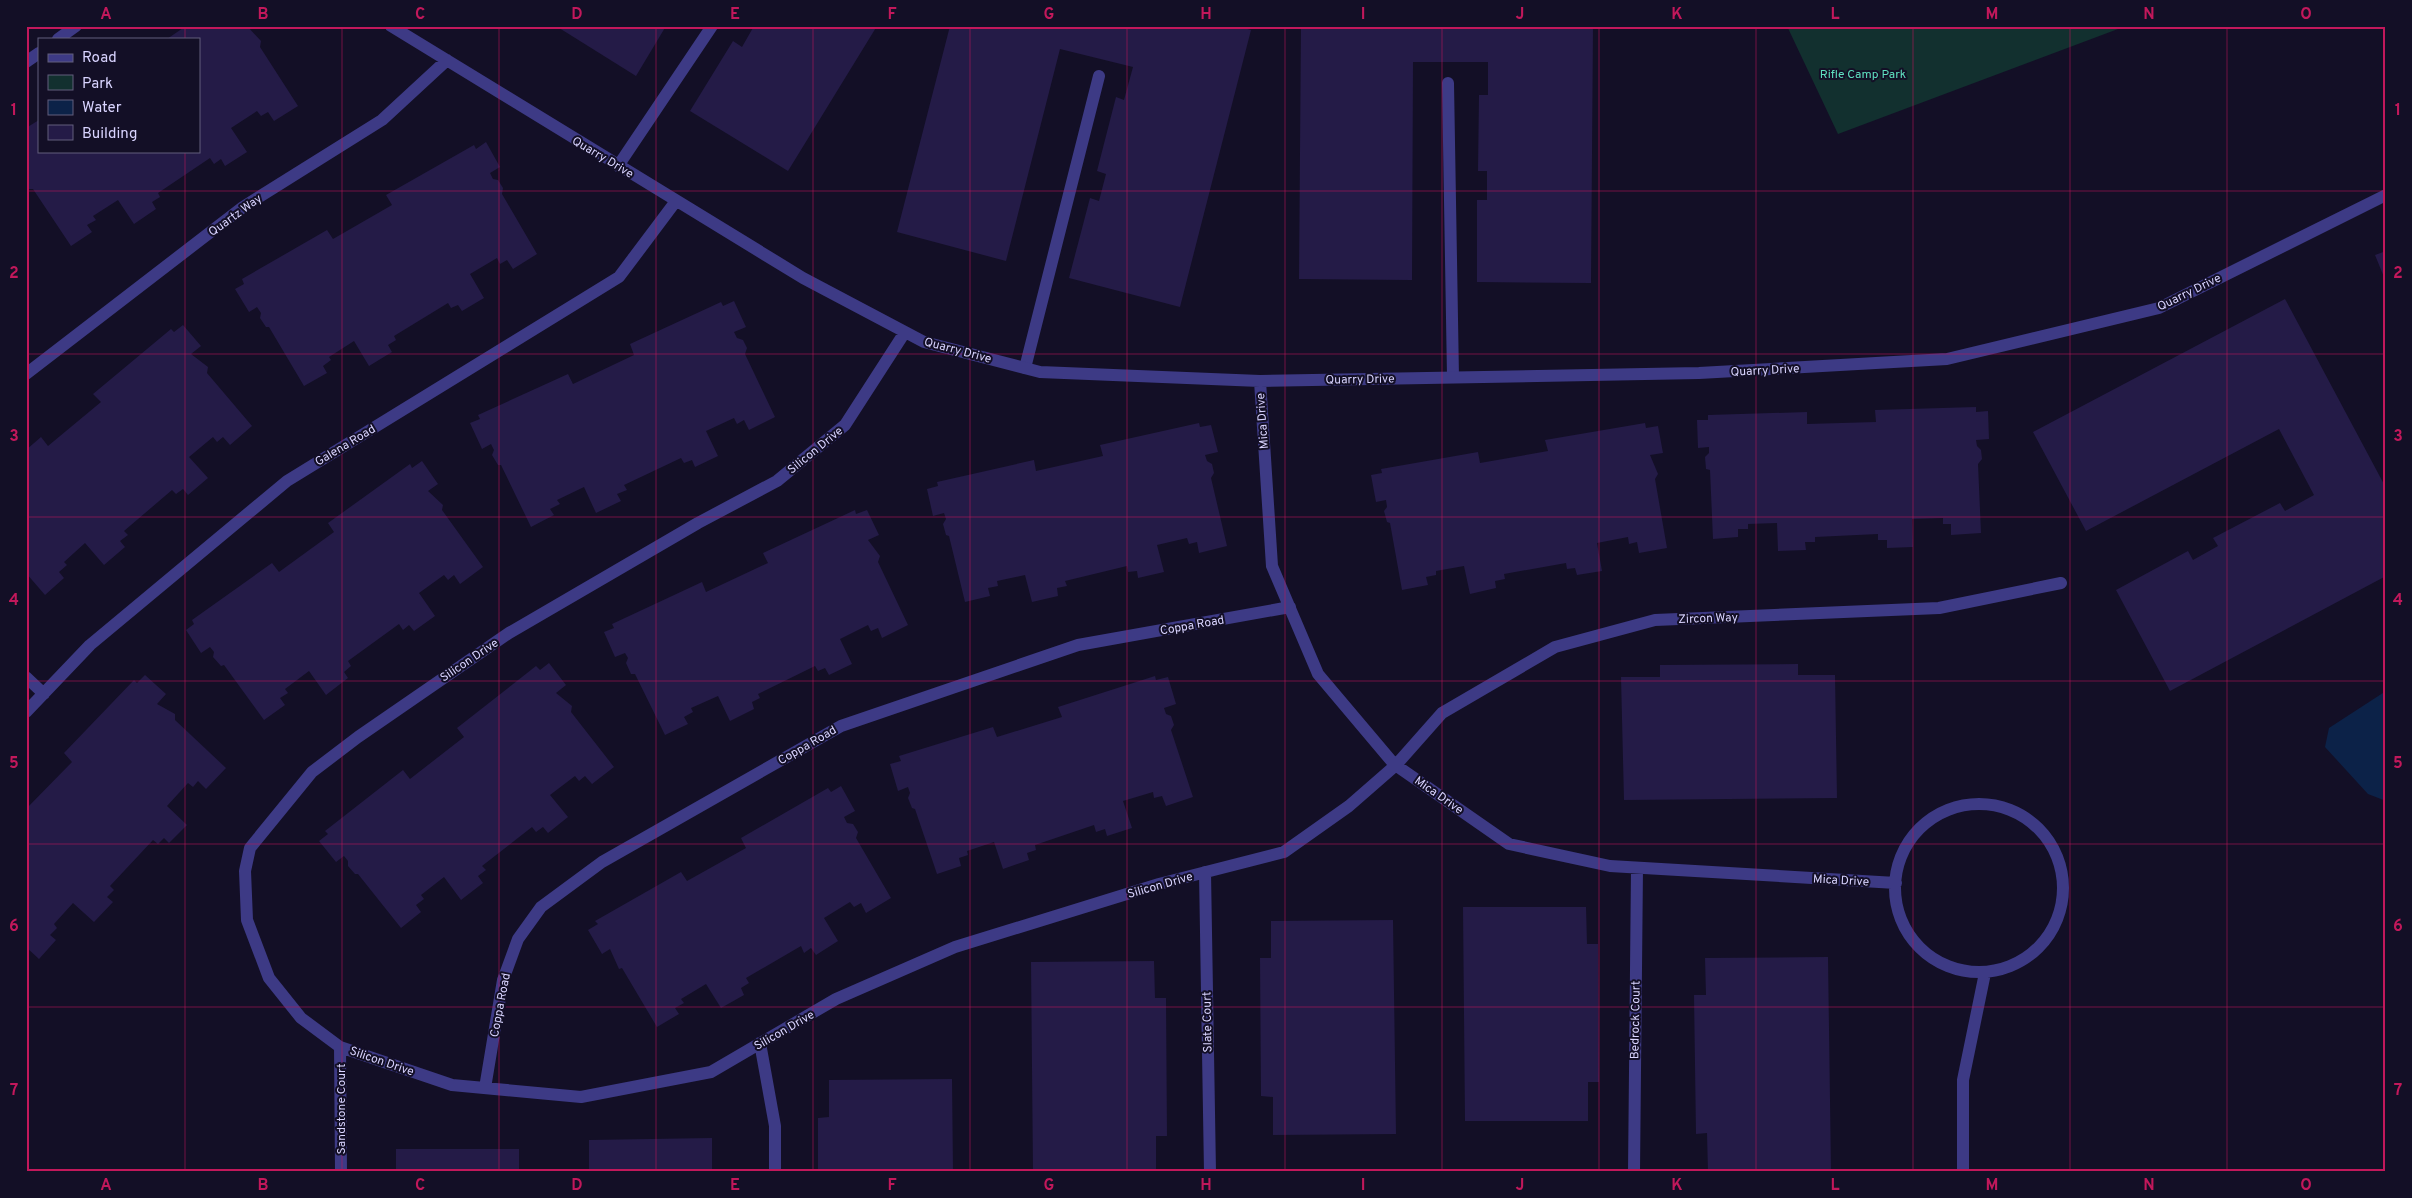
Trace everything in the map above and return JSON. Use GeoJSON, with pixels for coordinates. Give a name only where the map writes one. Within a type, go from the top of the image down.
{"type":"FeatureCollection","features":[{"type":"Feature","properties":{"kind":"street"},"geometry":{"type":"LineString","coordinates":[[59,38],[76,26]]}},
{"type":"Feature","properties":{"kind":"street","name":"Quarry Drive"},"geometry":{"type":"LineString","coordinates":[[391,26],[803,278],[924,342],[1040,372],[1260,381],[1699,373],[1947,359],[2159,308],[2386,194]]}},
{"type":"Feature","properties":{"kind":"street"},"geometry":{"type":"LineString","coordinates":[[618,166],[712,26]]}},
{"type":"Feature","properties":{"kind":"street"},"geometry":{"type":"LineString","coordinates":[[26,62],[38,54]]}},
{"type":"Feature","properties":{"kind":"street","name":"Quartz Way"},"geometry":{"type":"LineString","coordinates":[[26,374],[243,207],[382,120],[447,60]]}},
{"type":"Feature","properties":{"kind":"street"},"geometry":{"type":"LineString","coordinates":[[1025,368],[1098,76]]}},
{"type":"Feature","properties":{"kind":"street"},"geometry":{"type":"LineString","coordinates":[[1448,83],[1453,377]]}},
{"type":"Feature","properties":{"kind":"street","name":"Galena Road"},"geometry":{"type":"LineString","coordinates":[[26,712],[90,645],[287,481],[620,277],[676,201]]}},
{"type":"Feature","properties":{"kind":"street","name":"Silicon Drive"},"geometry":{"type":"LineString","coordinates":[[905,332],[846,425],[777,482],[698,523],[509,633],[358,736],[312,772],[266,826],[250,848],[245,871],[247,920],[268,978],[301,1018],[340,1047],[452,1085],[581,1097],[711,1072],[836,999],[955,947],[1159,884],[1284,852],[1349,806],[1396,765]]}},
{"type":"Feature","properties":{"kind":"street","name":"Mica Drive"},"geometry":{"type":"LineString","coordinates":[[1260,381],[1272,566],[1318,674],[1396,765],[1509,844],[1610,866],[1896,883]]}},
{"type":"Feature","properties":{"kind":"street","name":"Zircon Way"},"geometry":{"type":"LineString","coordinates":[[1396,765],[1442,713],[1555,647],[1655,620],[1939,608],[2061,583]]}},
{"type":"Feature","properties":{"kind":"street","name":"Coppa Road"},"geometry":{"type":"LineString","coordinates":[[485,1088],[502,980],[518,939],[541,907],[602,862],[841,726],[1078,645],[1290,607]]}},
{"type":"Feature","properties":{"kind":"street"},"geometry":{"type":"LineString","coordinates":[[26,677],[44,694]]}},
{"type":"Feature","properties":{"kind":"street"},"geometry":{"type":"LineString","coordinates":[[1984,803],[2012,810],[2036,825],[2054,848],[2063,875],[2063,904],[2054,929],[2038,950],[2015,966],[1985,973],[1961,971],[1936,961],[1915,944],[1901,921],[1895,894],[1898,865],[1910,839],[1929,819],[1955,806],[1984,803]]}},
{"type":"Feature","properties":{"kind":"street","name":"Bedrock Court"},"geometry":{"type":"LineString","coordinates":[[1634,1172],[1637,868]]}},
{"type":"Feature","properties":{"kind":"street","name":"Slate Court"},"geometry":{"type":"LineString","coordinates":[[1205,872],[1210,1172]]}},
{"type":"Feature","properties":{"kind":"street"},"geometry":{"type":"LineString","coordinates":[[1963,1172],[1964,1080],[1985,973]]}},
{"type":"Feature","properties":{"kind":"street"},"geometry":{"type":"LineString","coordinates":[[760,1043],[775,1126],[775,1172]]}},
{"type":"Feature","properties":{"kind":"street","name":"Sandstone Court"},"geometry":{"type":"LineString","coordinates":[[340,1047],[341,1172]]}},
{"type":"Feature","properties":{"kind":"green space","name":"Rifle Camp Park"},"geometry":{"type":"Polygon","coordinates":[[[1787,26],[2126,26],[1838,134],[1787,26]]]}},
{"type":"Feature","properties":{"kind":"water"},"geometry":{"type":"Polygon","coordinates":[[[2386,691],[2386,801],[2368,794],[2325,747],[2329,728],[2386,691]]]}},
{"type":"Feature","properties":{"kind":"building"},"geometry":{"type":"Polygon","coordinates":[[[186,26],[247,26],[261,41],[260,47],[298,106],[274,121],[268,112],[261,116],[257,111],[231,128],[247,152],[225,166],[221,159],[214,164],[210,158],[158,193],[160,197],[152,202],[156,209],[134,224],[118,200],[93,216],[96,220],[87,225],[92,232],[71,246],[33,189],[29,189],[26,184],[26,128],[38,121],[38,152],[200,152],[200,38],[168,38],[186,26]]]}},
{"type":"Feature","properties":{"kind":"building"},"geometry":{"type":"Polygon","coordinates":[[[556,26],[666,26],[636,76],[556,26]]]}},
{"type":"Feature","properties":{"kind":"building"},"geometry":{"type":"Polygon","coordinates":[[[754,26],[877,26],[788,171],[690,111],[733,41],[742,47],[754,26]]]}},
{"type":"Feature","properties":{"kind":"building"},"geometry":{"type":"Polygon","coordinates":[[[950,26],[1238,26],[1251,30],[1180,307],[1069,278],[1090,198],[1099,201],[1106,174],[1097,171],[1116,97],[1124,100],[1133,67],[1060,49],[1006,261],[897,232],[950,26]]]}},
{"type":"Feature","properties":{"kind":"building"},"geometry":{"type":"Polygon","coordinates":[[[1301,26],[1593,26],[1591,283],[1477,282],[1477,200],[1487,200],[1487,171],[1478,171],[1479,95],[1488,95],[1488,62],[1413,62],[1412,280],[1299,279],[1301,26]]]}},
{"type":"Feature","properties":{"kind":"building"},"geometry":{"type":"Polygon","coordinates":[[[486,142],[500,167],[490,173],[493,179],[498,180],[503,188],[502,194],[537,254],[513,269],[507,260],[500,264],[497,258],[470,274],[484,298],[462,311],[458,305],[451,308],[448,303],[394,336],[396,340],[388,345],[392,352],[369,366],[354,341],[329,357],[331,360],[323,366],[327,373],[304,386],[269,327],[266,327],[260,318],[261,313],[257,307],[249,312],[235,289],[244,284],[242,279],[327,230],[333,239],[392,205],[386,195],[474,145],[476,149],[486,142]]]}},
{"type":"Feature","properties":{"kind":"building"},"geometry":{"type":"Polygon","coordinates":[[[2386,251],[2386,282],[2375,255],[2386,251]]]}},
{"type":"Feature","properties":{"kind":"building"},"geometry":{"type":"Polygon","coordinates":[[[2285,299],[2386,488],[2386,576],[2170,691],[2116,590],[2188,551],[2193,560],[2218,546],[2213,538],[2280,503],[2285,511],[2314,495],[2279,429],[2086,531],[2033,432],[2285,299]]]}},
{"type":"Feature","properties":{"kind":"building"},"geometry":{"type":"Polygon","coordinates":[[[734,301],[746,327],[734,332],[737,338],[743,340],[747,348],[745,354],[775,417],[749,430],[744,420],[737,424],[734,418],[706,431],[718,456],[695,467],[692,460],[684,463],[681,458],[624,485],[627,490],[617,494],[621,501],[596,513],[584,487],[557,500],[560,504],[550,509],[554,515],[531,527],[501,465],[498,465],[492,455],[494,450],[491,444],[482,449],[470,423],[480,419],[478,415],[568,374],[573,384],[634,355],[630,344],[721,302],[723,306],[734,301]]]}},
{"type":"Feature","properties":{"kind":"building"},"geometry":{"type":"Polygon","coordinates":[[[183,325],[201,346],[191,354],[208,367],[207,373],[252,426],[230,445],[223,437],[217,442],[213,437],[189,457],[208,478],[188,495],[183,489],[176,494],[172,490],[124,531],[128,535],[120,541],[125,547],[104,565],[85,543],[64,562],[67,565],[59,572],[64,578],[45,595],[26,573],[26,450],[41,437],[48,446],[101,402],[93,394],[171,329],[174,332],[183,325]]]}},
{"type":"Feature","properties":{"kind":"building"},"geometry":{"type":"Polygon","coordinates":[[[1976,407],[1976,412],[1988,411],[1989,439],[1976,440],[1977,446],[1981,450],[1982,459],[1978,464],[1981,533],[1951,535],[1951,524],[1943,524],[1943,518],[1912,519],[1913,547],[1887,548],[1887,540],[1878,540],[1878,534],[1815,537],[1815,542],[1805,542],[1806,550],[1778,551],[1777,523],[1748,524],[1748,529],[1738,529],[1738,537],[1713,539],[1710,470],[1706,469],[1705,457],[1709,453],[1709,447],[1698,448],[1697,420],[1708,420],[1708,415],[1807,412],[1807,424],[1876,422],[1875,410],[1976,407]]]}},
{"type":"Feature","properties":{"kind":"building"},"geometry":{"type":"Polygon","coordinates":[[[1199,423],[1200,427],[1211,425],[1218,452],[1205,455],[1207,461],[1212,464],[1214,473],[1211,478],[1227,546],[1199,553],[1197,542],[1189,544],[1187,538],[1157,545],[1164,572],[1138,578],[1137,571],[1128,572],[1127,566],[1065,581],[1067,586],[1057,588],[1058,596],[1032,602],[1025,575],[997,581],[998,586],[988,588],[990,596],[965,602],[949,536],[946,535],[943,524],[946,519],[944,513],[933,516],[927,489],[938,486],[937,482],[1034,460],[1036,471],[1103,456],[1100,445],[1199,423]]]}},
{"type":"Feature","properties":{"kind":"building"},"geometry":{"type":"Polygon","coordinates":[[[1645,423],[1646,428],[1658,426],[1663,453],[1650,455],[1658,474],[1655,479],[1667,548],[1639,553],[1637,542],[1629,544],[1628,537],[1597,543],[1602,571],[1577,575],[1575,568],[1567,569],[1566,563],[1504,574],[1505,579],[1495,581],[1496,588],[1470,594],[1464,566],[1436,571],[1436,575],[1426,577],[1428,585],[1402,590],[1390,523],[1387,522],[1384,511],[1387,507],[1386,500],[1376,502],[1371,475],[1382,473],[1381,469],[1478,452],[1480,463],[1548,451],[1545,440],[1645,423]]]}},
{"type":"Feature","properties":{"kind":"building"},"geometry":{"type":"Polygon","coordinates":[[[422,461],[438,484],[428,491],[443,505],[442,510],[483,567],[460,584],[454,575],[448,580],[444,575],[419,593],[435,616],[414,631],[409,625],[403,630],[399,624],[348,661],[351,666],[344,672],[348,678],[326,695],[309,671],[285,689],[288,693],[280,698],[285,705],[264,720],[224,665],[221,666],[213,657],[214,652],[210,647],[201,653],[186,630],[194,624],[192,620],[272,563],[279,572],[334,532],[328,523],[410,464],[412,468],[422,461]]]}},
{"type":"Feature","properties":{"kind":"building"},"geometry":{"type":"Polygon","coordinates":[[[855,510],[856,514],[867,510],[879,535],[868,540],[880,556],[878,562],[908,625],[882,638],[878,628],[871,631],[868,625],[840,639],[852,664],[829,675],[825,668],[818,671],[815,666],[758,694],[760,698],[752,702],[754,709],[730,721],[718,696],[691,708],[693,712],[684,717],[688,724],[665,735],[635,674],[631,674],[626,663],[628,658],[625,653],[615,657],[604,632],[614,628],[612,624],[702,582],[706,592],[768,563],[763,553],[855,510]]]}},
{"type":"Feature","properties":{"kind":"building"},"geometry":{"type":"Polygon","coordinates":[[[549,663],[566,685],[556,693],[572,706],[571,712],[614,767],[592,784],[585,776],[579,781],[575,776],[550,795],[568,817],[548,833],[543,827],[536,832],[532,827],[482,866],[486,870],[478,876],[483,883],[461,900],[444,877],[421,895],[424,899],[416,905],[421,912],[401,928],[358,874],[355,874],[348,866],[348,861],[344,856],[336,862],[319,841],[328,834],[325,831],[403,770],[410,779],[464,737],[457,728],[536,666],[540,670],[549,663]]]}},
{"type":"Feature","properties":{"kind":"building"},"geometry":{"type":"Polygon","coordinates":[[[1798,664],[1798,675],[1835,675],[1837,798],[1624,800],[1621,677],[1660,677],[1660,665],[1798,664]]]}},
{"type":"Feature","properties":{"kind":"building"},"geometry":{"type":"Polygon","coordinates":[[[145,675],[166,694],[157,704],[175,714],[175,720],[226,768],[206,789],[198,781],[193,787],[188,783],[167,806],[187,825],[169,843],[164,838],[158,844],[153,840],[110,886],[114,890],[107,897],[113,902],[94,922],[73,903],[54,924],[57,928],[50,935],[56,940],[39,959],[26,947],[26,809],[72,762],[64,753],[134,680],[137,683],[145,675]]]}},
{"type":"Feature","properties":{"kind":"building"},"geometry":{"type":"Polygon","coordinates":[[[1155,676],[1156,680],[1168,677],[1176,704],[1164,708],[1166,714],[1171,716],[1174,725],[1171,730],[1193,797],[1166,806],[1162,796],[1154,798],[1153,792],[1123,801],[1132,828],[1107,836],[1105,829],[1096,832],[1094,825],[1035,845],[1036,850],[1027,853],[1029,860],[1003,869],[994,842],[967,851],[968,855],[959,858],[961,866],[937,874],[915,809],[912,808],[908,798],[910,793],[908,787],[898,791],[890,764],[901,761],[899,756],[993,727],[997,737],[1062,717],[1058,707],[1155,676]]]}},
{"type":"Feature","properties":{"kind":"building"},"geometry":{"type":"Polygon","coordinates":[[[841,786],[855,811],[844,817],[847,823],[853,824],[858,832],[856,838],[891,898],[866,913],[861,903],[854,907],[850,902],[824,918],[838,941],[816,955],[811,948],[804,953],[801,946],[746,978],[749,983],[741,988],[744,995],[721,1008],[706,984],[681,999],[684,1003],[675,1008],[679,1014],[657,1027],[622,968],[619,969],[610,949],[602,954],[588,930],[598,924],[595,921],[681,872],[687,881],[746,848],[741,838],[828,788],[831,792],[841,786]]]}},
{"type":"Feature","properties":{"kind":"building"},"geometry":{"type":"Polygon","coordinates":[[[1463,907],[1586,907],[1587,944],[1598,944],[1599,1082],[1588,1082],[1588,1121],[1465,1121],[1463,907]]]}},
{"type":"Feature","properties":{"kind":"building"},"geometry":{"type":"Polygon","coordinates":[[[1393,920],[1396,1134],[1273,1135],[1273,1097],[1261,1096],[1260,958],[1271,958],[1271,921],[1393,920]]]}},
{"type":"Feature","properties":{"kind":"building"},"geometry":{"type":"Polygon","coordinates":[[[1828,957],[1831,1171],[1708,1172],[1707,1133],[1696,1134],[1694,995],[1706,995],[1705,958],[1828,957]]]}},
{"type":"Feature","properties":{"kind":"building"},"geometry":{"type":"Polygon","coordinates":[[[1154,961],[1155,998],[1166,998],[1167,1136],[1156,1136],[1156,1172],[1033,1172],[1031,962],[1154,961]]]}},
{"type":"Feature","properties":{"kind":"building"},"geometry":{"type":"Polygon","coordinates":[[[952,1079],[953,1172],[818,1172],[818,1118],[829,1117],[829,1080],[952,1079]]]}},
{"type":"Feature","properties":{"kind":"building"},"geometry":{"type":"Polygon","coordinates":[[[712,1138],[712,1172],[589,1172],[589,1140],[712,1138]]]}},
{"type":"Feature","properties":{"kind":"building"},"geometry":{"type":"Polygon","coordinates":[[[396,1149],[519,1149],[519,1172],[396,1172],[396,1149]]]}}]}
